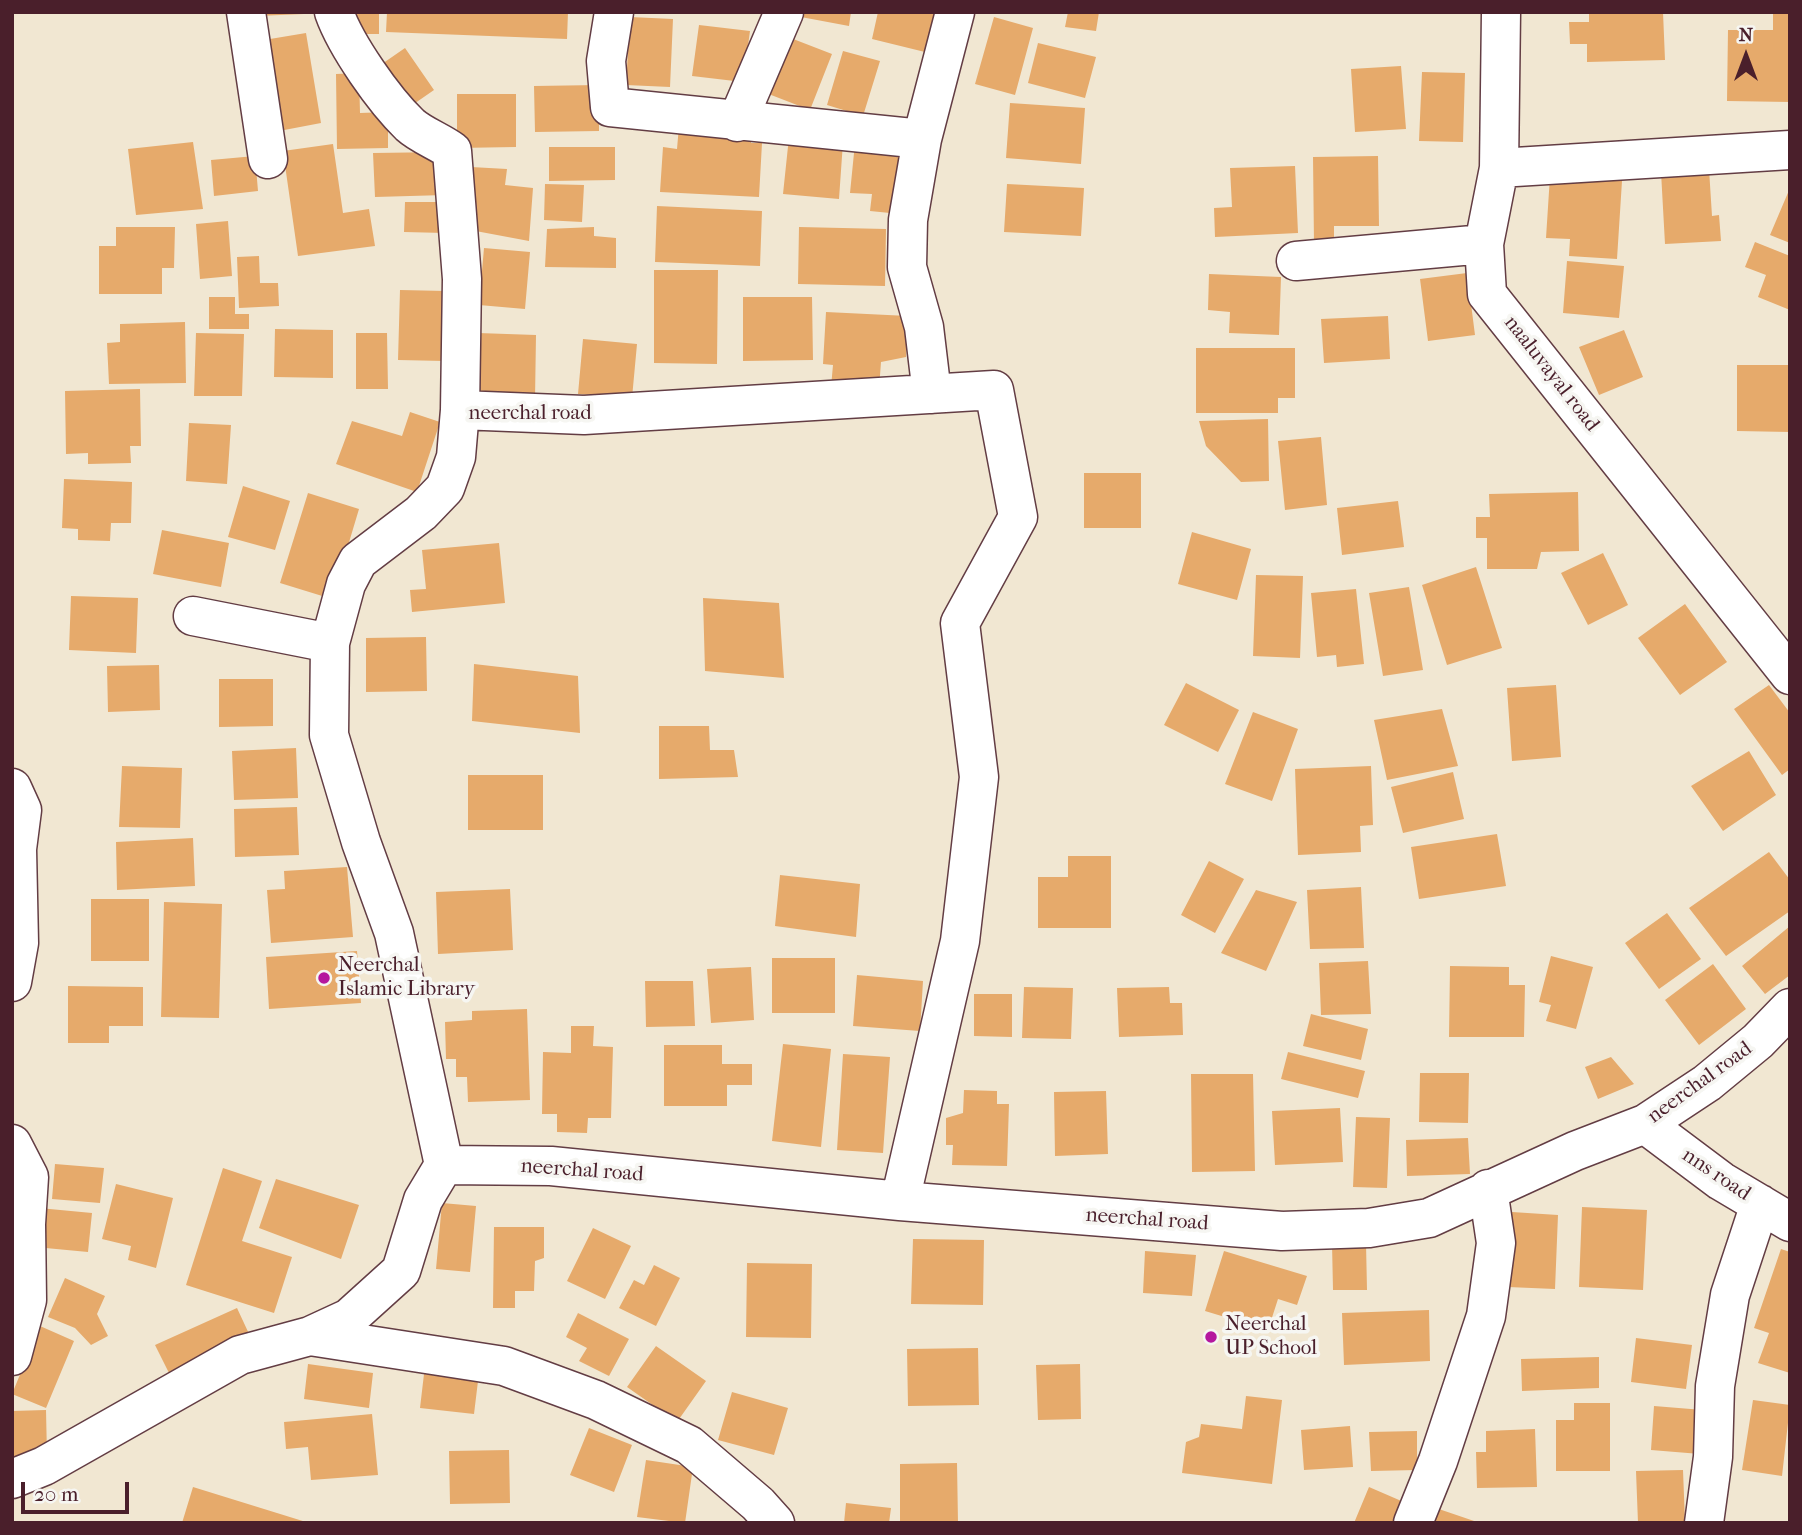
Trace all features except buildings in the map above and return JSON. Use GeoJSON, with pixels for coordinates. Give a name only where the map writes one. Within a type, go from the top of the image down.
{"type":"FeatureCollection","features":[{"type":"Feature","properties":{"kind":"street"},"geometry":{"type":"LineString","coordinates":[[246,12],[268,159]]}},
{"type":"Feature","properties":{"kind":"street"},"geometry":{"type":"LineString","coordinates":[[334,12],[343,37],[412,128],[452,151],[462,279],[460,410]]}},
{"type":"Feature","properties":{"kind":"street"},"geometry":{"type":"LineString","coordinates":[[614,12],[606,61],[610,107],[922,139]]}},
{"type":"Feature","properties":{"kind":"street"},"geometry":{"type":"LineString","coordinates":[[737,122],[784,12]]}},
{"type":"Feature","properties":{"kind":"street"},"geometry":{"type":"LineString","coordinates":[[932,394],[925,327],[907,267],[908,220],[922,139],[955,12]]}},
{"type":"Feature","properties":{"kind":"street","name":"naaluvayal road"},"geometry":{"type":"LineString","coordinates":[[1501,12],[1499,168],[1484,244],[1487,294],[1790,675]]}},
{"type":"Feature","properties":{"kind":"street"},"geometry":{"type":"LineString","coordinates":[[1499,168],[1790,150]]}},
{"type":"Feature","properties":{"kind":"street"},"geometry":{"type":"LineString","coordinates":[[1296,261],[1484,244]]}},
{"type":"Feature","properties":{"kind":"street","name":"neerchal road"},"geometry":{"type":"LineString","coordinates":[[900,1201],[960,942],[979,777],[960,623],[1018,517],[994,390],[584,415],[460,410],[456,457],[444,488],[421,513],[358,561],[346,584],[330,643],[329,734],[361,842],[394,933],[444,1165],[551,1167],[900,1201],[1282,1231],[1369,1228],[1429,1218],[1488,1189],[1645,1124],[1707,1083],[1758,1041],[1790,1008]]}},
{"type":"Feature","properties":{"kind":"street"},"geometry":{"type":"LineString","coordinates":[[193,616],[330,643]]}},
{"type":"Feature","properties":{"kind":"street"},"geometry":{"type":"LineString","coordinates":[[12,982],[19,943],[17,849],[22,810],[13,792]]}},
{"type":"Feature","properties":{"kind":"street","name":"nns road"},"geometry":{"type":"LineString","coordinates":[[1645,1124],[1721,1181],[1775,1213]]}},
{"type":"Feature","properties":{"kind":"street"},"geometry":{"type":"LineString","coordinates":[[12,1144],[29,1177],[26,1224],[27,1300],[12,1356]]}},
{"type":"Feature","properties":{"kind":"street"},"geometry":{"type":"LineString","coordinates":[[12,1479],[44,1466],[240,1355],[310,1336],[349,1318],[401,1271],[423,1200],[444,1165]]}},
{"type":"Feature","properties":{"kind":"street"},"geometry":{"type":"LineString","coordinates":[[1413,1523],[1438,1461],[1486,1316],[1496,1243],[1488,1189]]}},
{"type":"Feature","properties":{"kind":"street"},"geometry":{"type":"LineString","coordinates":[[1704,1523],[1713,1457],[1716,1386],[1730,1295],[1775,1213]]}},
{"type":"Feature","properties":{"kind":"street"},"geometry":{"type":"LineString","coordinates":[[310,1336],[504,1366],[596,1401],[689,1445],[758,1504],[775,1523]]}},
{"type":"Feature","properties":{"kind":"place","name":"Neerchal Islamic Library"},"geometry":{"type":"Point","coordinates":[324,978]}},
{"type":"Feature","properties":{"kind":"place","name":"Neerchal UP School"},"geometry":{"type":"Point","coordinates":[1211,1337]}}]}
